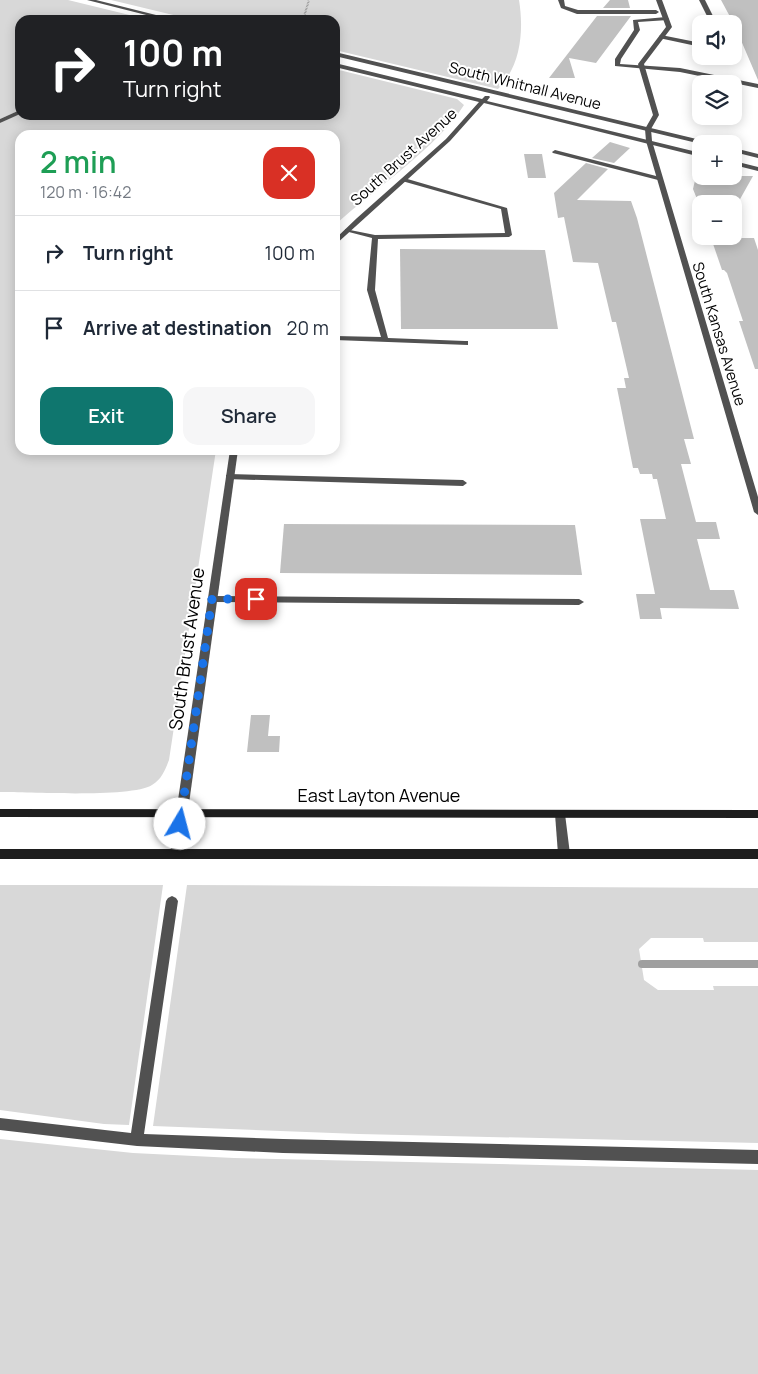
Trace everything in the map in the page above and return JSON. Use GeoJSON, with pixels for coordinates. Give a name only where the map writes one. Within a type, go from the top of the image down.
{"type":"FeatureCollection","features":[{"type":"Feature","properties":{"kind":"main road","name":"East Layton Avenue"},"geometry":{"type":"LineString","coordinates":[[0,813],[758,814]]}},
{"type":"Feature","properties":{"kind":"main road"},"geometry":{"type":"LineString","coordinates":[[0,854],[758,854]]}},
{"type":"Feature","properties":{"kind":"street"},"geometry":{"type":"LineString","coordinates":[[90,0],[152,15]]}},
{"type":"Feature","properties":{"kind":"street"},"geometry":{"type":"LineString","coordinates":[[561,0],[563,7],[577,12],[665,16]]}},
{"type":"Feature","properties":{"kind":"street"},"geometry":{"type":"LineString","coordinates":[[642,68],[643,59],[669,27],[659,0]]}},
{"type":"Feature","properties":{"kind":"street"},"geometry":{"type":"LineString","coordinates":[[702,0],[710,15]]}},
{"type":"Feature","properties":{"kind":"street"},"geometry":{"type":"LineString","coordinates":[[665,16],[635,21],[638,30],[618,59],[617,65],[680,70],[758,86]]}},
{"type":"Feature","properties":{"kind":"street"},"geometry":{"type":"LineString","coordinates":[[661,37],[692,43]]}},
{"type":"Feature","properties":{"kind":"street","name":"South Whitnall Avenue"},"geometry":{"type":"LineString","coordinates":[[340,55],[692,140]]}},
{"type":"Feature","properties":{"kind":"street","name":"South Whitnall Avenue"},"geometry":{"type":"LineString","coordinates":[[340,66],[692,153]]}},
{"type":"Feature","properties":{"kind":"street","name":"South Kansas Avenue"},"geometry":{"type":"LineString","coordinates":[[642,68],[656,115],[648,129],[649,142],[658,178],[758,512]]}},
{"type":"Feature","properties":{"kind":"street","name":"South Brust Avenue"},"geometry":{"type":"LineString","coordinates":[[340,238],[448,140],[492,91]]}},
{"type":"Feature","properties":{"kind":"street"},"geometry":{"type":"LineString","coordinates":[[0,121],[15,114]]}},
{"type":"Feature","properties":{"kind":"street"},"geometry":{"type":"LineString","coordinates":[[555,152],[658,178]]}},
{"type":"Feature","properties":{"kind":"street"},"geometry":{"type":"LineString","coordinates":[[742,152],[758,156]]}},
{"type":"Feature","properties":{"kind":"street"},"geometry":{"type":"LineString","coordinates":[[742,165],[758,168]]}},
{"type":"Feature","properties":{"kind":"street"},"geometry":{"type":"LineString","coordinates":[[347,230],[375,237],[509,235],[504,208],[404,180]]}},
{"type":"Feature","properties":{"kind":"street"},"geometry":{"type":"LineString","coordinates":[[375,237],[371,290],[385,340]]}},
{"type":"Feature","properties":{"kind":"street"},"geometry":{"type":"LineString","coordinates":[[340,338],[465,344]]}},
{"type":"Feature","properties":{"kind":"street","name":"South Brust Avenue"},"geometry":{"type":"LineString","coordinates":[[176,854],[233,455]]}},
{"type":"Feature","properties":{"kind":"street"},"geometry":{"type":"LineString","coordinates":[[230,477],[463,483]]}},
{"type":"Feature","properties":{"kind":"street"},"geometry":{"type":"LineString","coordinates":[[212,599],[579,602]]}},
{"type":"Feature","properties":{"kind":"street"},"geometry":{"type":"LineString","coordinates":[[560,814],[564,854]]}},
{"type":"Feature","properties":{"kind":"street"},"geometry":{"type":"LineString","coordinates":[[137,1140],[172,901]]}},
{"type":"Feature","properties":{"kind":"street"},"geometry":{"type":"LineString","coordinates":[[0,1124],[137,1140],[283,1146],[758,1157]]}},
{"type":"Feature","properties":{"kind":"path"},"geometry":{"type":"LineString","coordinates":[[304,15],[309,0]]}},
{"type":"Feature","properties":{"kind":"shaded area"},"geometry":{"type":"Polygon","coordinates":[[[0,0],[68,0],[130,15],[15,15],[15,112],[0,119],[0,0]]]}},
{"type":"Feature","properties":{"kind":"shaded area"},"geometry":{"type":"Polygon","coordinates":[[[111,0],[519,0],[521,36],[512,70],[498,89],[340,51],[340,15],[173,15],[111,0]]]}},
{"type":"Feature","properties":{"kind":"shaded area"},"geometry":{"type":"Polygon","coordinates":[[[340,70],[457,99],[464,105],[438,137],[422,152],[340,221],[340,130],[15,130],[15,455],[215,455],[169,760],[158,780],[152,785],[141,789],[103,793],[0,792],[0,123],[15,116],[15,120],[340,120],[340,70]]]}},
{"type":"Feature","properties":{"kind":"shaded area"},"geometry":{"type":"Polygon","coordinates":[[[0,885],[163,885],[129,1125],[104,1124],[0,1110],[0,885]]]}},
{"type":"Feature","properties":{"kind":"shaded area"},"geometry":{"type":"Polygon","coordinates":[[[187,885],[758,888],[758,942],[704,942],[703,938],[651,938],[639,949],[644,980],[658,990],[714,990],[713,986],[758,986],[758,1143],[359,1134],[153,1126],[187,885]]]}},
{"type":"Feature","properties":{"kind":"shaded area"},"geometry":{"type":"Polygon","coordinates":[[[0,1139],[133,1153],[234,1158],[758,1170],[758,1374],[0,1374],[0,1139]]]}},
{"type":"Feature","properties":{"kind":"building"},"geometry":{"type":"Polygon","coordinates":[[[610,0],[628,0],[630,8],[603,8],[610,0]]]}},
{"type":"Feature","properties":{"kind":"building"},"geometry":{"type":"Polygon","coordinates":[[[721,0],[758,0],[758,80],[742,43],[742,15],[729,15],[721,0]]]}},
{"type":"Feature","properties":{"kind":"building"},"geometry":{"type":"Polygon","coordinates":[[[597,16],[631,16],[596,63],[569,58],[575,78],[549,78],[597,16]]]}},
{"type":"Feature","properties":{"kind":"building"},"geometry":{"type":"Polygon","coordinates":[[[610,142],[630,148],[614,163],[592,158],[610,142]]]}},
{"type":"Feature","properties":{"kind":"building"},"geometry":{"type":"Polygon","coordinates":[[[524,154],[542,154],[546,178],[528,178],[524,154]]]}},
{"type":"Feature","properties":{"kind":"building"},"geometry":{"type":"Polygon","coordinates":[[[586,163],[608,169],[577,200],[631,201],[637,218],[694,439],[684,439],[691,464],[681,464],[689,495],[696,522],[716,522],[720,539],[697,539],[710,590],[734,590],[739,609],[660,608],[662,619],[640,619],[636,594],[655,594],[640,519],[666,519],[657,479],[653,479],[652,474],[640,474],[638,468],[633,468],[617,388],[626,388],[624,378],[629,378],[616,322],[612,322],[598,263],[573,262],[564,217],[558,218],[554,193],[586,163]]]}},
{"type":"Feature","properties":{"kind":"building"},"geometry":{"type":"Polygon","coordinates":[[[742,176],[753,176],[742,196],[695,195],[694,185],[742,185],[742,176]]]}},
{"type":"Feature","properties":{"kind":"building"},"geometry":{"type":"Polygon","coordinates":[[[742,238],[754,238],[758,250],[758,369],[755,369],[739,321],[743,321],[727,273],[722,270],[713,245],[742,245],[742,238]]]}},
{"type":"Feature","properties":{"kind":"building"},"geometry":{"type":"Polygon","coordinates":[[[400,249],[545,250],[558,329],[401,329],[400,249]]]}},
{"type":"Feature","properties":{"kind":"building"},"geometry":{"type":"Polygon","coordinates":[[[284,524],[575,525],[582,575],[280,573],[284,524]]]}},
{"type":"Feature","properties":{"kind":"building"},"geometry":{"type":"Polygon","coordinates":[[[251,715],[270,715],[268,736],[280,736],[279,752],[247,752],[251,715]]]}},
{"type":"Feature","properties":{"kind":"waterway"},"geometry":{"type":"LineString","coordinates":[[642,964],[758,964]]}},
{"type":"Feature","properties":{"kind":"route"},"geometry":{"type":"LineString","coordinates":[[180,824],[212,599],[256,599]]}}]}
